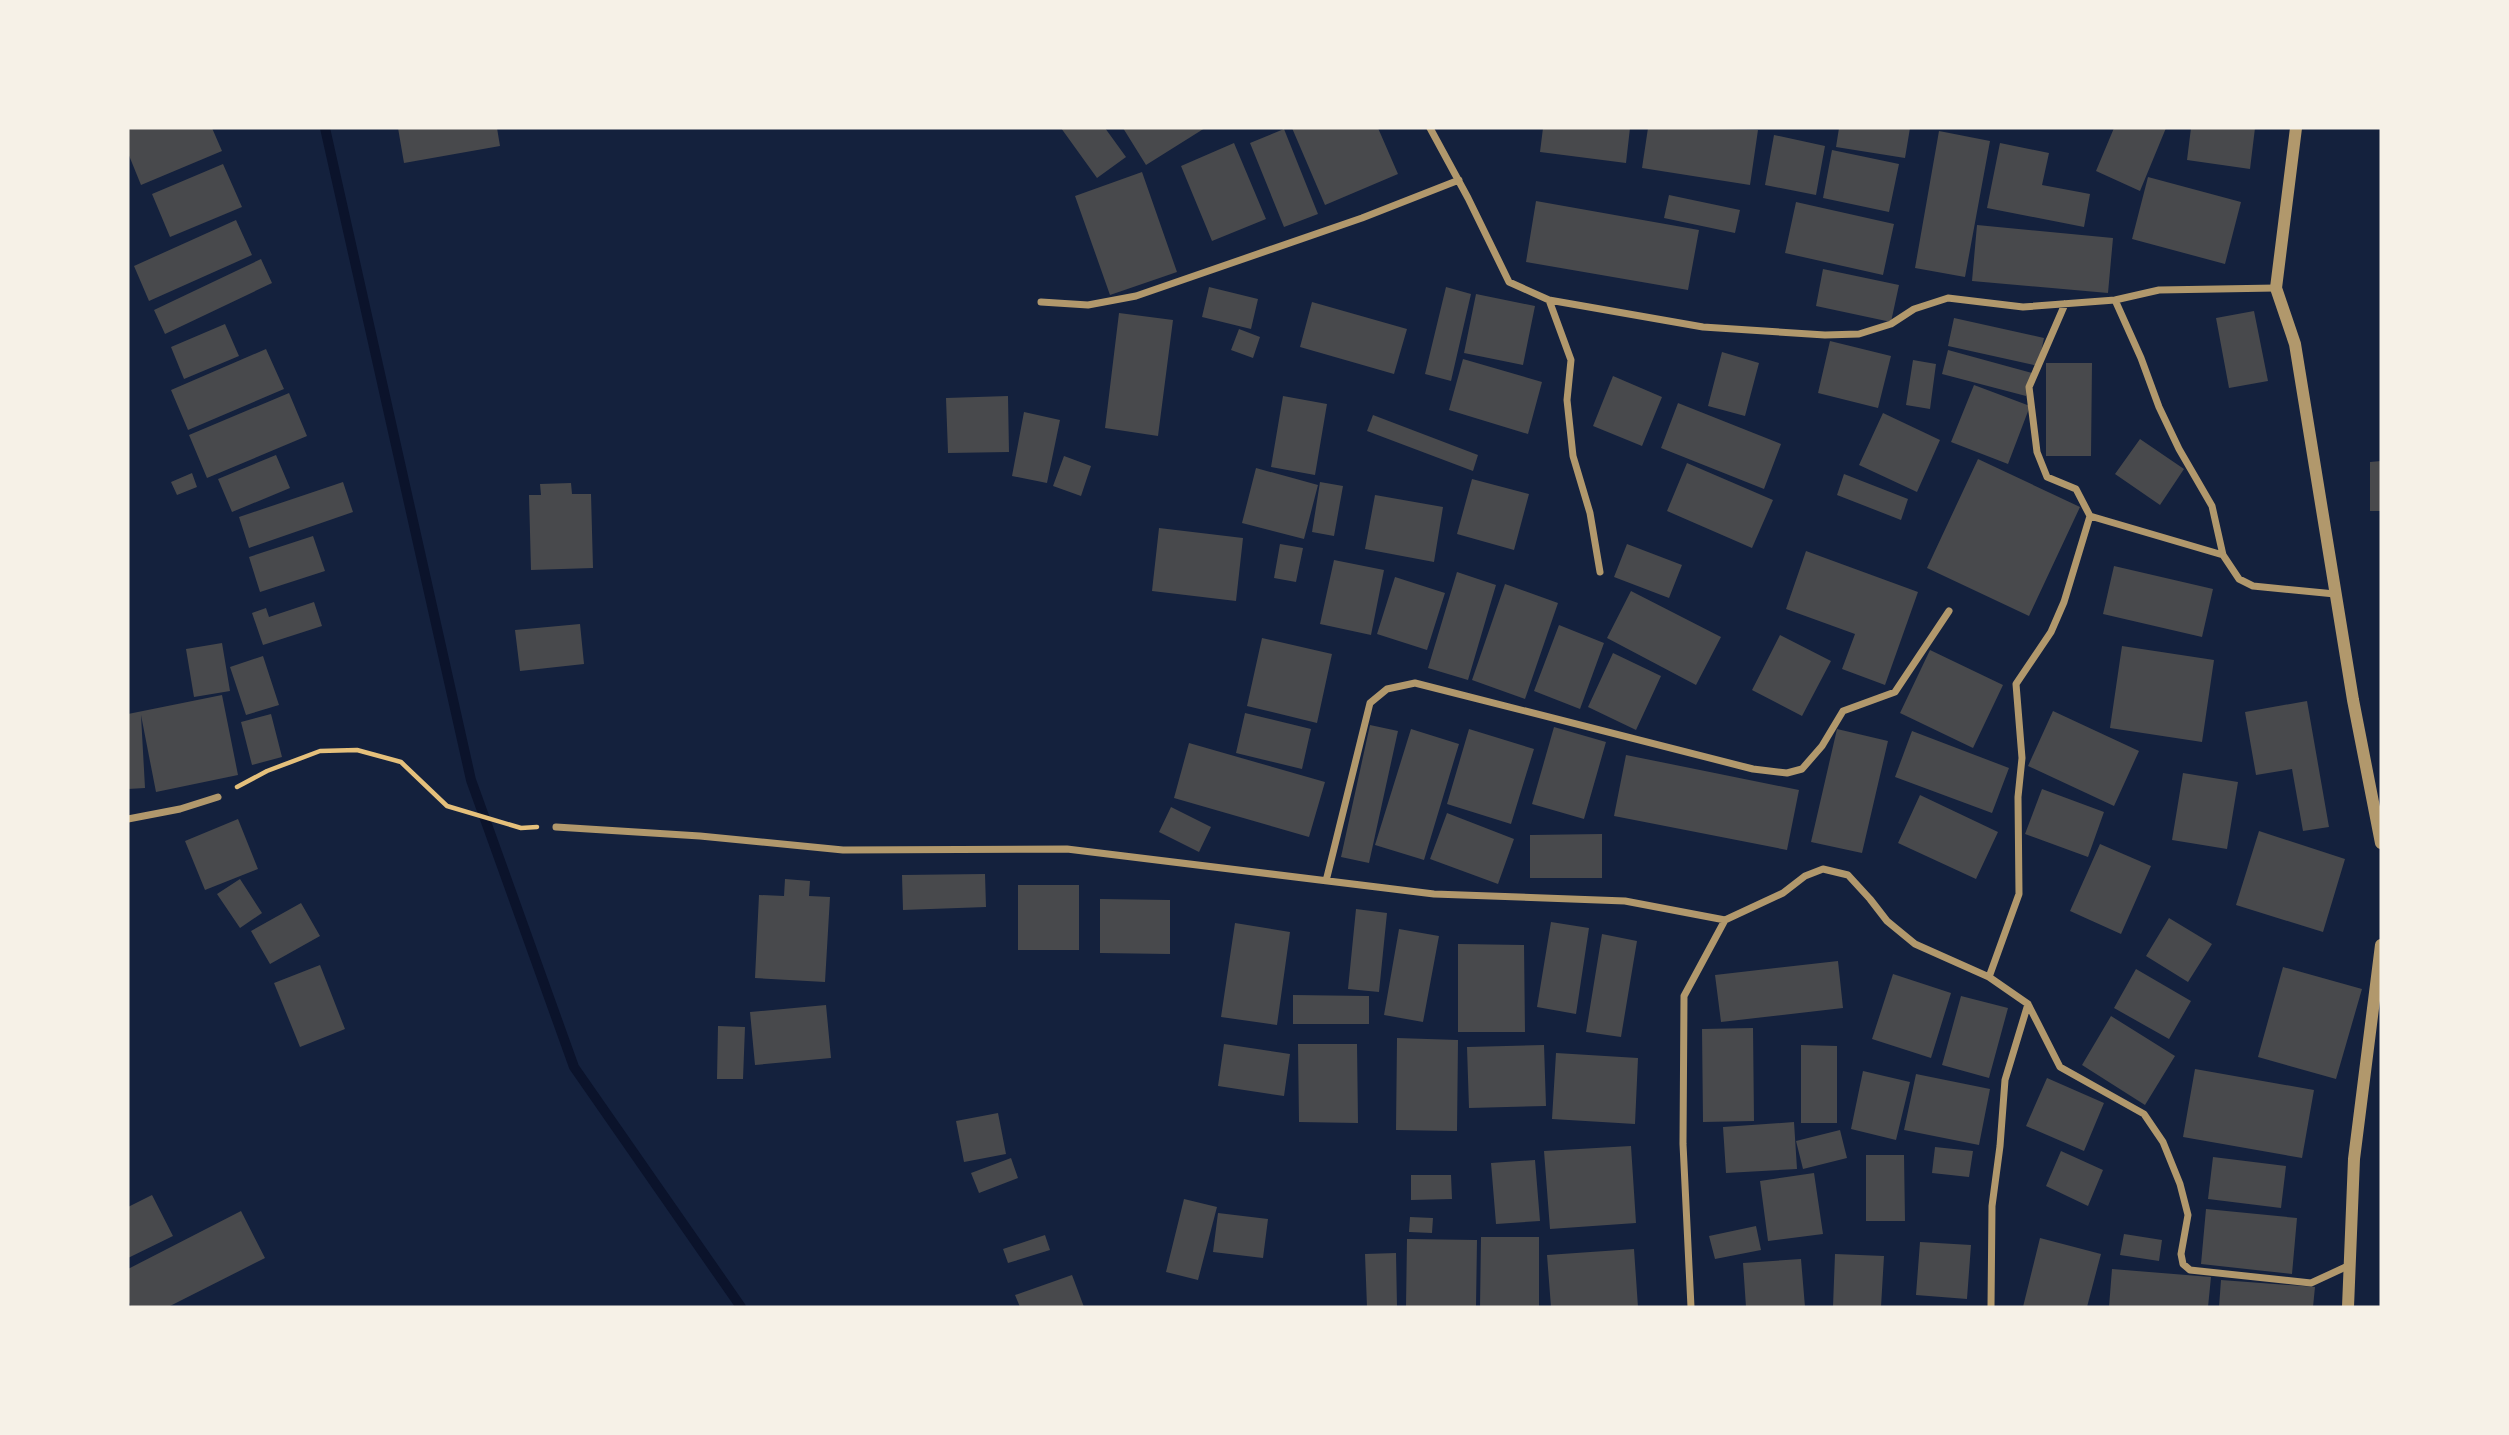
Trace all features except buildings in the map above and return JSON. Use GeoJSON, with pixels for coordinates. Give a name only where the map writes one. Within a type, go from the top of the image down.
{"type":"FeatureCollection","features":[{"type":"Feature","properties":{"kind":"street"},"geometry":{"type":"LineString","coordinates":[[1430,128],[1509,282],[1549,300],[1703,327],[1825,335],[1859,334],[1891,324],[1914,309],[1948,298],[2023,307],[2115,300],[2159,290],[2276,288]]}},
{"type":"Feature","properties":{"kind":"street"},"geometry":{"type":"LineString","coordinates":[[2296,128],[2276,288],[2295,344],[2353,700],[2381,843]]}},
{"type":"Feature","properties":{"kind":"street"},"geometry":{"type":"LineString","coordinates":[[1041,302],[1088,305],[1136,296],[1362,218],[1459,180]]}},
{"type":"Feature","properties":{"kind":"street"},"geometry":{"type":"LineString","coordinates":[[1549,300],[1571,360],[1567,400],[1573,456],[1590,513],[1600,572]]}},
{"type":"Feature","properties":{"kind":"street"},"geometry":{"type":"LineString","coordinates":[[2115,300],[2141,358],[2158,407],[2212,506],[2223,555],[2239,579],[2253,586],[2335,594]]}},
{"type":"Feature","properties":{"kind":"street"},"geometry":{"type":"LineString","coordinates":[[1989,978],[2019,894],[2018,797],[2022,758],[2016,684],[2051,632],[2064,602],[2090,516],[2076,489],[2047,477],[2037,452],[2029,387],[2064,304]]}},
{"type":"Feature","properties":{"kind":"street"},"geometry":{"type":"LineString","coordinates":[[2090,516],[2223,555]]}},
{"type":"Feature","properties":{"kind":"street"},"geometry":{"type":"LineString","coordinates":[[1326,881],[1370,704],[1387,689],[1415,683],[1753,769],[1787,773],[1802,769],[1822,746],[1843,711],[1895,692],[1949,611]]}},
{"type":"Feature","properties":{"kind":"street"},"geometry":{"type":"LineString","coordinates":[[128,819],[180,809],[218,797]]}},
{"type":"Feature","properties":{"kind":"street"},"geometry":{"type":"LineString","coordinates":[[555,827],[700,836],[843,850],[1067,849],[1434,894],[1625,901],[1726,920]]}},
{"type":"Feature","properties":{"kind":"street"},"geometry":{"type":"LineString","coordinates":[[1691,1307],[1683,1144],[1684,996],[1726,920],[1774,897],[1805,876],[1823,869],[1848,875],[1887,921],[1915,944],[1989,978],[2028,1004],[2060,1067],[2144,1114],[2163,1142],[2180,1184],[2188,1215],[2181,1254],[2183,1264],[2190,1270],[2311,1283],[2350,1265]]}},
{"type":"Feature","properties":{"kind":"street"},"geometry":{"type":"LineString","coordinates":[[2348,1307],[2354,1159],[2381,945]]}},
{"type":"Feature","properties":{"kind":"street"},"geometry":{"type":"LineString","coordinates":[[1991,1307],[1992,1206],[2005,1080],[2028,1004]]}},
{"type":"Feature","properties":{"kind":"path"},"geometry":{"type":"LineString","coordinates":[[218,797],[267,771],[320,751],[357,750],[401,762],[447,806],[521,828],[555,827]]}},
{"type":"Feature","properties":{"kind":"waterway"},"geometry":{"type":"LineString","coordinates":[[325,128],[471,780],[574,1067],[741,1307]]}}]}
